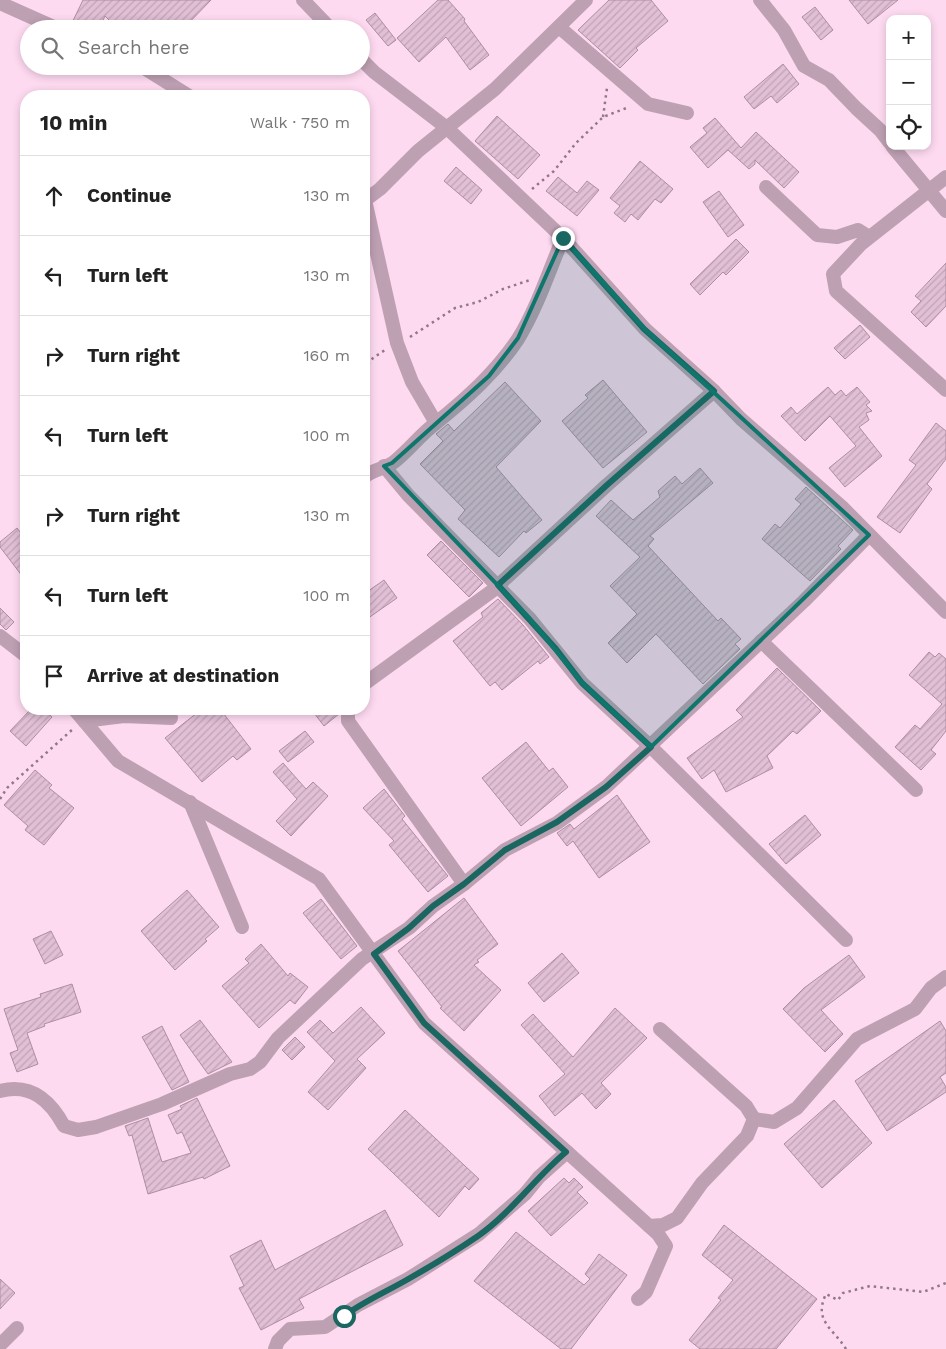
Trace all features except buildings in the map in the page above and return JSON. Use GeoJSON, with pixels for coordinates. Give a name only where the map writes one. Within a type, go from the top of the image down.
{"type":"FeatureCollection","features":[{"type":"Feature","properties":{"kind":"street"},"geometry":{"type":"LineString","coordinates":[[303,0],[322,20]]}},
{"type":"Feature","properties":{"kind":"street"},"geometry":{"type":"LineString","coordinates":[[370,196],[380,189],[418,151],[495,89],[586,0]]}},
{"type":"Feature","properties":{"kind":"street"},"geometry":{"type":"LineString","coordinates":[[760,0],[784,30],[804,66],[829,80],[886,138]]}},
{"type":"Feature","properties":{"kind":"street"},"geometry":{"type":"LineString","coordinates":[[0,3],[38,20]]}},
{"type":"Feature","properties":{"kind":"street"},"geometry":{"type":"LineString","coordinates":[[559,27],[644,101],[688,113]]}},
{"type":"Feature","properties":{"kind":"street"},"geometry":{"type":"LineString","coordinates":[[370,68],[447,128],[563,238],[644,329],[714,391],[741,419],[842,507],[946,612]]}},
{"type":"Feature","properties":{"kind":"street"},"geometry":{"type":"LineString","coordinates":[[155,75],[179,90]]}},
{"type":"Feature","properties":{"kind":"street"},"geometry":{"type":"LineString","coordinates":[[896,150],[930,189],[946,211]]}},
{"type":"Feature","properties":{"kind":"street"},"geometry":{"type":"LineString","coordinates":[[946,177],[869,237],[833,274],[836,291],[946,390]]}},
{"type":"Feature","properties":{"kind":"street"},"geometry":{"type":"LineString","coordinates":[[766,187],[817,235],[837,237],[858,230],[869,237]]}},
{"type":"Feature","properties":{"kind":"street"},"geometry":{"type":"LineString","coordinates":[[370,226],[397,343],[409,375],[436,423]]}},
{"type":"Feature","properties":{"kind":"street"},"geometry":{"type":"LineString","coordinates":[[370,473],[392,463],[436,423],[451,413],[489,376],[518,338],[563,238]]}},
{"type":"Feature","properties":{"kind":"street"},"geometry":{"type":"LineString","coordinates":[[370,680],[498,585],[625,468],[714,391]]}},
{"type":"Feature","properties":{"kind":"street"},"geometry":{"type":"LineString","coordinates":[[384,466],[420,507],[498,585],[556,649],[582,683],[651,747],[846,940]]}},
{"type":"Feature","properties":{"kind":"street"},"geometry":{"type":"LineString","coordinates":[[0,1091],[24,1088],[45,1101],[56,1112],[64,1126],[78,1130],[96,1127],[162,1104],[221,1078],[250,1069],[260,1062],[278,1038],[362,959],[374,954],[505,850],[557,822],[606,787],[651,747],[804,601],[869,535]]}},
{"type":"Feature","properties":{"kind":"street"},"geometry":{"type":"LineString","coordinates":[[0,636],[20,651]]}},
{"type":"Feature","properties":{"kind":"street"},"geometry":{"type":"LineString","coordinates":[[761,641],[916,790]]}},
{"type":"Feature","properties":{"kind":"street"},"geometry":{"type":"LineString","coordinates":[[85,715],[171,718]]}},
{"type":"Feature","properties":{"kind":"street"},"geometry":{"type":"LineString","coordinates":[[85,715],[118,761],[319,879],[424,1023],[649,1226],[666,1246],[646,1292],[638,1299]]}},
{"type":"Feature","properties":{"kind":"street"},"geometry":{"type":"LineString","coordinates":[[348,715],[348,721],[464,884]]}},
{"type":"Feature","properties":{"kind":"street"},"geometry":{"type":"LineString","coordinates":[[190,802],[242,926]]}},
{"type":"Feature","properties":{"kind":"street"},"geometry":{"type":"LineString","coordinates":[[660,1029],[746,1106],[754,1119],[774,1122],[797,1108],[857,1039],[914,1009],[931,988],[946,977]]}},
{"type":"Feature","properties":{"kind":"street"},"geometry":{"type":"LineString","coordinates":[[649,1226],[663,1225],[677,1218],[702,1183],[747,1136],[754,1119]]}},
{"type":"Feature","properties":{"kind":"street"},"geometry":{"type":"LineString","coordinates":[[275,1349],[278,1341],[290,1329],[325,1327],[358,1305],[408,1279],[479,1234],[525,1194],[539,1177],[566,1152]]}},
{"type":"Feature","properties":{"kind":"street"},"geometry":{"type":"LineString","coordinates":[[0,1345],[17,1328]]}},
{"type":"Feature","properties":{"kind":"path"},"geometry":{"type":"LineString","coordinates":[[603,117],[609,71]]}},
{"type":"Feature","properties":{"kind":"path"},"geometry":{"type":"LineString","coordinates":[[521,198],[554,171],[576,143],[603,117],[644,101]]}},
{"type":"Feature","properties":{"kind":"path"},"geometry":{"type":"LineString","coordinates":[[370,362],[373,358],[455,308],[478,302],[503,289],[530,280],[551,268]]}},
{"type":"Feature","properties":{"kind":"path"},"geometry":{"type":"LineString","coordinates":[[0,799],[6,788],[85,715]]}},
{"type":"Feature","properties":{"kind":"path"},"geometry":{"type":"LineString","coordinates":[[846,1349],[823,1321],[820,1306],[826,1294],[838,1300],[843,1293],[870,1286],[923,1292],[946,1283]]}},
{"type":"Feature","properties":{"kind":"highlighted area"},"geometry":{"type":"Polygon","coordinates":[[[563,238],[645,329],[869,535],[651,747],[582,683],[530,619],[384,466],[392,463],[489,376],[518,338],[563,238]]]}},
{"type":"Feature","properties":{"kind":"route"},"geometry":{"type":"LineString","coordinates":[[344,1316],[358,1305],[442,1259],[479,1234],[525,1194],[539,1177],[566,1152],[424,1023],[374,954],[505,850],[557,822],[606,787],[651,747],[582,683],[556,649],[498,585],[637,458],[714,391],[644,329],[563,238]]}}]}
